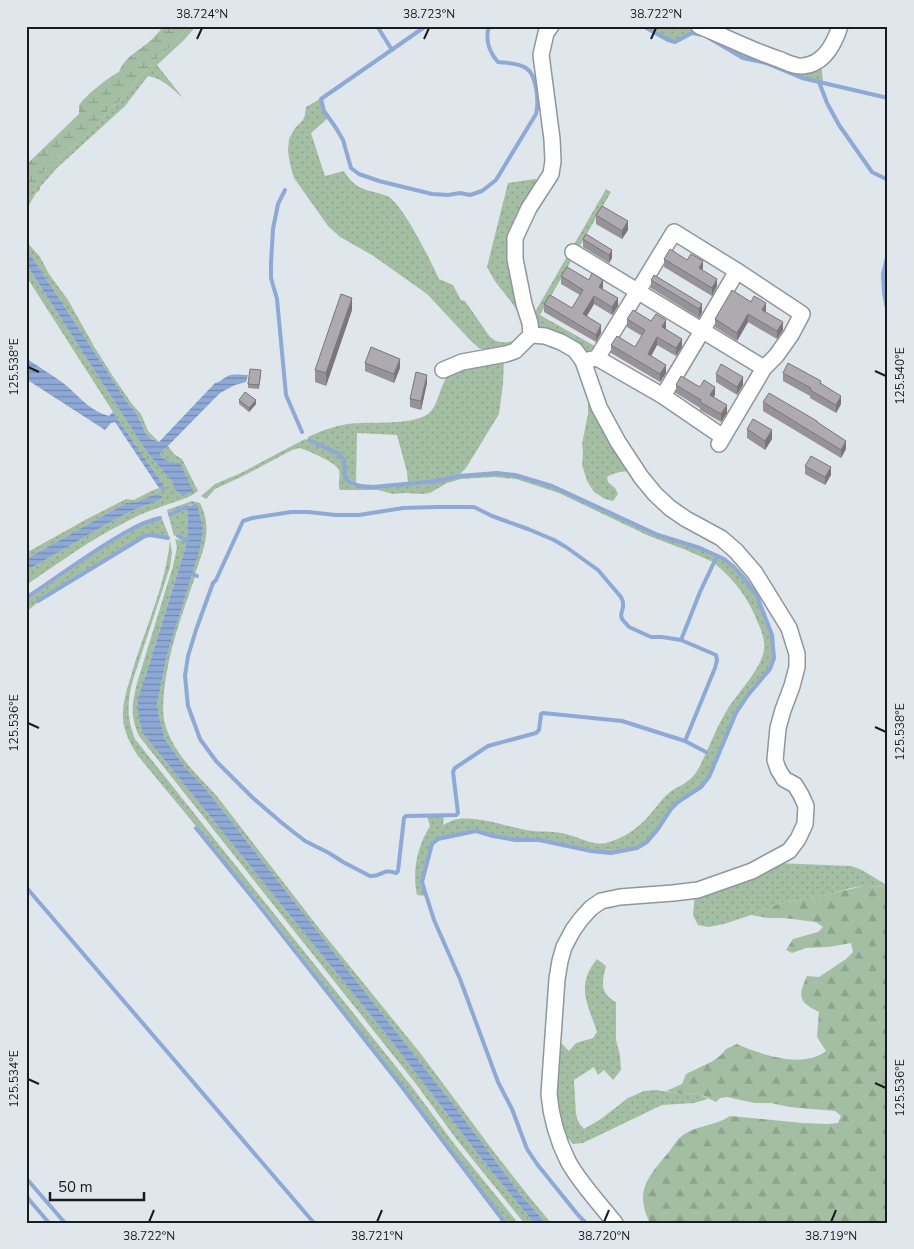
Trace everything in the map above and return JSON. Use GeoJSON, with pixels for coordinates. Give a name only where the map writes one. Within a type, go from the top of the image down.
{"type":"FeatureCollection","features":[{"type":"Feature","properties":{"kind":"street"},"geometry":{"type":"LineString","coordinates":[[443,370],[462,362],[515,351],[531,334],[515,259],[515,238],[529,208],[551,174],[553,161],[552,139],[541,55],[546,33],[551,26]]}},
{"type":"Feature","properties":{"kind":"street"},"geometry":{"type":"LineString","coordinates":[[699,26],[770,57],[802,66],[816,62],[826,54],[835,40],[840,26]]}},
{"type":"Feature","properties":{"kind":"street"},"geometry":{"type":"LineString","coordinates":[[531,334],[545,336],[561,342],[590,360],[663,396],[721,440],[764,368],[776,356],[791,335],[802,314],[674,232],[638,291],[590,360],[599,407],[618,442],[641,477],[670,508],[721,538],[736,551],[755,573],[789,628],[797,654],[797,667],[778,728],[775,760],[784,779],[795,785],[806,806],[805,824],[789,852],[752,871],[698,890],[620,897],[601,902],[591,908],[581,919],[564,947],[557,978],[549,1094],[553,1120],[568,1162],[615,1223]]}},
{"type":"Feature","properties":{"kind":"street"},"geometry":{"type":"LineString","coordinates":[[573,252],[764,368]]}},
{"type":"Feature","properties":{"kind":"street"},"geometry":{"type":"LineString","coordinates":[[663,396],[737,271]]}},
{"type":"Feature","properties":{"kind":"green space"},"geometry":{"type":"Polygon","coordinates":[[[158,26],[188,26],[121,100],[110,108],[98,125],[46,169],[38,179],[36,188],[32,190],[26,199],[26,165],[79,114],[79,106],[86,97],[103,82],[119,72],[128,58],[161,30],[158,26]]]}},
{"type":"Feature","properties":{"kind":"green space"},"geometry":{"type":"Polygon","coordinates":[[[188,26],[196,26],[157,65],[183,98],[171,87],[154,77],[148,76],[125,106],[57,168],[40,187],[40,190],[36,193],[26,210],[28,194],[36,188],[38,179],[46,169],[98,125],[110,108],[121,100],[188,26]]]}},
{"type":"Feature","properties":{"kind":"green space"},"geometry":{"type":"Polygon","coordinates":[[[645,26],[692,26],[772,59],[821,63],[823,82],[802,77],[766,62],[744,58],[701,33],[692,32],[675,41],[668,40],[645,26]]]}},
{"type":"Feature","properties":{"kind":"green space"},"geometry":{"type":"Polygon","coordinates":[[[320,99],[323,112],[328,118],[311,133],[325,176],[344,171],[358,186],[389,197],[402,212],[417,235],[439,279],[453,285],[461,300],[465,301],[490,337],[499,342],[508,342],[518,338],[523,332],[520,316],[487,267],[508,183],[535,179],[543,183],[517,224],[527,326],[522,342],[490,353],[479,348],[427,294],[372,255],[340,237],[328,226],[294,178],[288,151],[289,139],[295,128],[303,120],[306,107],[320,99]]]}},
{"type":"Feature","properties":{"kind":"green space"},"geometry":{"type":"Polygon","coordinates":[[[606,189],[611,192],[540,315],[600,349],[585,358],[534,329],[531,319],[606,189]]]}},
{"type":"Feature","properties":{"kind":"green space"},"geometry":{"type":"Polygon","coordinates":[[[26,241],[40,257],[49,274],[68,300],[112,375],[141,414],[148,431],[159,442],[146,434],[135,411],[127,402],[26,248],[26,241]]]}},
{"type":"Feature","properties":{"kind":"green space"},"geometry":{"type":"Polygon","coordinates":[[[26,264],[146,451],[172,482],[175,489],[172,463],[164,460],[160,454],[168,446],[174,454],[182,459],[198,491],[138,516],[111,530],[26,585],[26,571],[114,520],[147,505],[156,494],[133,503],[126,503],[26,559],[26,553],[126,499],[134,500],[159,488],[164,491],[166,489],[113,412],[26,276],[26,264]]]}},
{"type":"Feature","properties":{"kind":"green space"},"geometry":{"type":"Polygon","coordinates":[[[504,359],[499,414],[466,468],[459,475],[437,480],[408,482],[397,435],[357,433],[356,483],[346,477],[345,460],[340,454],[308,437],[343,425],[401,422],[421,418],[432,410],[444,381],[452,371],[504,359]]]}},
{"type":"Feature","properties":{"kind":"green space"},"geometry":{"type":"Polygon","coordinates":[[[584,387],[636,472],[621,472],[607,477],[608,482],[615,488],[618,494],[613,501],[605,499],[594,492],[587,481],[582,465],[582,444],[588,414],[588,401],[584,387]]]}},
{"type":"Feature","properties":{"kind":"green space"},"geometry":{"type":"Polygon","coordinates":[[[305,439],[339,455],[343,461],[344,478],[360,487],[437,482],[459,477],[497,474],[515,476],[552,487],[657,536],[716,556],[713,562],[649,536],[559,493],[516,479],[495,477],[461,479],[447,483],[430,493],[422,494],[393,494],[378,490],[340,490],[339,470],[337,467],[321,457],[300,448],[292,450],[215,489],[206,499],[201,496],[215,484],[241,473],[305,439]]]}},
{"type":"Feature","properties":{"kind":"green space"},"geometry":{"type":"Polygon","coordinates":[[[192,501],[200,503],[204,512],[207,530],[206,538],[195,574],[192,573],[203,529],[193,504],[169,512],[170,515],[187,508],[188,531],[185,549],[145,677],[145,736],[385,1033],[484,1162],[534,1223],[524,1223],[139,736],[134,722],[133,710],[137,683],[173,566],[177,547],[175,539],[185,541],[178,535],[174,536],[167,510],[192,501]]]}},
{"type":"Feature","properties":{"kind":"green space"},"geometry":{"type":"Polygon","coordinates":[[[162,519],[169,536],[144,535],[37,600],[37,603],[26,612],[26,600],[110,543],[142,526],[162,519]]]}},
{"type":"Feature","properties":{"kind":"green space"},"geometry":{"type":"Polygon","coordinates":[[[170,540],[172,553],[170,567],[130,691],[129,718],[135,739],[518,1223],[507,1223],[267,912],[138,756],[130,743],[123,722],[125,699],[160,589],[170,540]]]}},
{"type":"Feature","properties":{"kind":"green space"},"geometry":{"type":"Polygon","coordinates":[[[717,557],[724,559],[734,567],[756,597],[772,635],[773,657],[769,668],[735,713],[708,777],[700,786],[678,802],[657,829],[646,841],[637,847],[611,852],[563,845],[539,839],[515,839],[476,830],[437,838],[431,843],[421,882],[426,896],[417,895],[415,868],[422,842],[430,826],[427,816],[444,816],[443,825],[454,820],[472,819],[532,831],[562,833],[601,844],[622,837],[637,827],[666,795],[695,774],[724,715],[759,664],[764,649],[762,633],[746,598],[735,583],[714,563],[717,557]]]}},
{"type":"Feature","properties":{"kind":"green space"},"geometry":{"type":"Polygon","coordinates":[[[191,575],[195,577],[172,648],[163,705],[166,727],[180,755],[216,795],[318,927],[421,1054],[494,1152],[551,1223],[546,1223],[520,1194],[456,1108],[205,788],[184,766],[165,739],[157,704],[167,655],[191,575]]]}},
{"type":"Feature","properties":{"kind":"green space"},"geometry":{"type":"Polygon","coordinates":[[[774,863],[851,866],[862,870],[888,887],[864,886],[851,888],[823,896],[781,903],[724,924],[708,927],[698,925],[693,915],[695,894],[774,863]]]}},
{"type":"Feature","properties":{"kind":"green space"},"geometry":{"type":"Polygon","coordinates":[[[864,886],[888,887],[888,1223],[650,1223],[643,1202],[643,1193],[649,1177],[677,1141],[688,1132],[719,1122],[730,1116],[802,1123],[838,1123],[841,1116],[835,1111],[789,1107],[771,1103],[755,1103],[727,1097],[720,1098],[716,1102],[698,1093],[682,1094],[666,1091],[682,1084],[686,1074],[713,1061],[726,1049],[737,1044],[770,1056],[794,1060],[816,1056],[826,1051],[817,1037],[819,1012],[804,1001],[801,994],[802,989],[807,976],[819,977],[846,959],[853,952],[851,943],[806,948],[792,953],[786,950],[793,939],[818,932],[823,927],[816,922],[751,915],[781,903],[823,896],[864,886]]]}},
{"type":"Feature","properties":{"kind":"green space"},"geometry":{"type":"Polygon","coordinates":[[[597,959],[606,966],[603,977],[604,991],[616,1002],[616,1040],[621,1070],[613,1080],[604,1070],[598,1075],[594,1067],[574,1080],[576,1114],[584,1129],[601,1119],[628,1098],[644,1091],[656,1090],[682,1094],[698,1093],[708,1099],[694,1103],[662,1105],[583,1143],[573,1144],[562,1131],[553,1106],[556,1038],[569,1051],[576,1043],[593,1038],[597,1032],[587,1004],[585,987],[586,978],[597,959]]]}},
{"type":"Feature","properties":{"kind":"water"},"geometry":{"type":"Polygon","coordinates":[[[26,248],[127,402],[135,411],[145,431],[153,440],[159,442],[215,383],[231,375],[248,375],[246,382],[235,385],[220,393],[160,454],[168,462],[180,463],[193,491],[182,496],[175,490],[172,482],[146,451],[26,264],[26,248]]]}},
{"type":"Feature","properties":{"kind":"water"},"geometry":{"type":"Polygon","coordinates":[[[26,358],[63,383],[97,411],[109,416],[113,412],[166,489],[164,491],[159,488],[115,422],[111,423],[105,430],[26,379],[26,358]]]}},
{"type":"Feature","properties":{"kind":"water"},"geometry":{"type":"Polygon","coordinates":[[[156,494],[162,496],[161,499],[114,520],[26,571],[26,559],[126,503],[133,503],[156,494]]]}},
{"type":"Feature","properties":{"kind":"water"},"geometry":{"type":"Polygon","coordinates":[[[194,504],[197,505],[203,529],[200,548],[167,655],[157,704],[165,739],[184,766],[205,788],[456,1108],[520,1194],[546,1223],[534,1223],[484,1162],[385,1033],[145,736],[139,719],[138,700],[185,549],[188,531],[187,507],[194,504]]]}},
{"type":"Feature","properties":{"kind":"building"},"geometry":{"type":"Polygon","coordinates":[[[602,206],[628,221],[622,231],[596,215],[602,206]]]}},
{"type":"Feature","properties":{"kind":"building"},"geometry":{"type":"Polygon","coordinates":[[[586,234],[612,250],[609,255],[583,239],[586,234]]]}},
{"type":"Feature","properties":{"kind":"building"},"geometry":{"type":"Polygon","coordinates":[[[670,249],[687,260],[691,254],[703,261],[699,268],[717,279],[712,288],[664,259],[670,249]]]}},
{"type":"Feature","properties":{"kind":"building"},"geometry":{"type":"Polygon","coordinates":[[[567,267],[589,280],[592,273],[603,280],[599,287],[618,298],[612,307],[594,296],[583,314],[601,325],[596,335],[544,304],[550,295],[572,308],[583,290],[561,276],[567,267]]]}},
{"type":"Feature","properties":{"kind":"building"},"geometry":{"type":"Polygon","coordinates":[[[654,275],[702,304],[699,309],[651,280],[654,275]]]}},
{"type":"Feature","properties":{"kind":"building"},"geometry":{"type":"Polygon","coordinates":[[[732,290],[751,302],[754,296],[766,303],[762,310],[783,322],[777,331],[748,314],[737,333],[715,319],[732,290]]]}},
{"type":"Feature","properties":{"kind":"building"},"geometry":{"type":"Polygon","coordinates":[[[341,294],[352,298],[326,373],[315,370],[341,294]]]}},
{"type":"Feature","properties":{"kind":"building"},"geometry":{"type":"Polygon","coordinates":[[[633,310],[651,321],[656,314],[666,320],[662,327],[682,339],[676,348],[657,337],[648,354],[666,365],[660,374],[611,345],[617,336],[635,347],[645,330],[627,319],[633,310]]]}},
{"type":"Feature","properties":{"kind":"building"},"geometry":{"type":"Polygon","coordinates":[[[371,347],[400,359],[394,374],[365,363],[371,347]]]}},
{"type":"Feature","properties":{"kind":"building"},"geometry":{"type":"Polygon","coordinates":[[[788,363],[821,381],[820,383],[841,396],[836,405],[810,390],[811,388],[783,373],[788,363]]]}},
{"type":"Feature","properties":{"kind":"building"},"geometry":{"type":"Polygon","coordinates":[[[721,364],[743,377],[737,387],[716,374],[721,364]]]}},
{"type":"Feature","properties":{"kind":"building"},"geometry":{"type":"Polygon","coordinates":[[[250,369],[261,370],[259,385],[248,384],[250,369]]]}},
{"type":"Feature","properties":{"kind":"building"},"geometry":{"type":"Polygon","coordinates":[[[416,372],[427,375],[421,401],[410,399],[416,372]]]}},
{"type":"Feature","properties":{"kind":"building"},"geometry":{"type":"Polygon","coordinates":[[[681,376],[700,387],[704,380],[715,387],[710,395],[727,405],[721,414],[676,385],[681,376]]]}},
{"type":"Feature","properties":{"kind":"building"},"geometry":{"type":"Polygon","coordinates":[[[245,392],[256,400],[249,408],[239,400],[245,392]]]}},
{"type":"Feature","properties":{"kind":"building"},"geometry":{"type":"Polygon","coordinates":[[[769,393],[817,421],[846,441],[841,450],[763,402],[769,393]]]}},
{"type":"Feature","properties":{"kind":"building"},"geometry":{"type":"Polygon","coordinates":[[[753,419],[772,430],[765,441],[747,429],[753,419]]]}},
{"type":"Feature","properties":{"kind":"building"},"geometry":{"type":"Polygon","coordinates":[[[811,456],[831,467],[825,477],[805,466],[811,456]]]}},
{"type":"Feature","properties":{"kind":"waterway"},"geometry":{"type":"LineString","coordinates":[[377,26],[392,50]]}},
{"type":"Feature","properties":{"kind":"waterway"},"geometry":{"type":"LineString","coordinates":[[426,26],[321,99],[324,111],[343,140],[351,168],[359,174],[379,181],[432,194],[448,195],[460,193],[470,195],[482,191],[496,180],[536,114],[537,96],[533,76],[523,66],[498,62],[492,54],[489,45],[487,36],[489,26]]}},
{"type":"Feature","properties":{"kind":"waterway"},"geometry":{"type":"LineString","coordinates":[[643,26],[675,42],[692,33],[703,35]]}},
{"type":"Feature","properties":{"kind":"waterway"},"geometry":{"type":"LineString","coordinates":[[709,38],[743,58],[766,63],[802,78],[888,98]]}},
{"type":"Feature","properties":{"kind":"waterway"},"geometry":{"type":"LineString","coordinates":[[819,82],[827,103],[839,125],[872,172],[888,180]]}},
{"type":"Feature","properties":{"kind":"waterway"},"geometry":{"type":"LineString","coordinates":[[285,190],[278,204],[273,229],[271,278],[277,299],[286,395],[302,432]]}},
{"type":"Feature","properties":{"kind":"waterway"},"geometry":{"type":"LineString","coordinates":[[888,253],[883,274],[888,314]]}},
{"type":"Feature","properties":{"kind":"waterway"},"geometry":{"type":"LineString","coordinates":[[309,440],[339,454],[344,460],[345,478],[360,486],[373,487],[437,481],[459,476],[497,473],[515,475],[552,486],[658,535],[700,548],[724,559],[744,578],[757,596],[772,635],[774,658],[770,669],[748,695],[736,713],[709,777],[701,787],[678,802],[671,809],[647,842],[637,848],[611,853],[591,851],[539,840],[515,840],[476,831],[438,839],[432,844],[422,882],[434,920],[460,979],[498,1082],[512,1109],[527,1149],[537,1164],[586,1223]]}},
{"type":"Feature","properties":{"kind":"waterway"},"geometry":{"type":"LineString","coordinates":[[170,514],[187,507]]}},
{"type":"Feature","properties":{"kind":"waterway"},"geometry":{"type":"LineString","coordinates":[[685,741],[715,668],[716,655],[681,640],[651,637],[629,627],[622,619],[623,602],[621,597],[598,570],[554,540],[474,507],[403,508],[359,515],[291,512],[243,521],[213,583],[188,656],[185,676],[188,706],[200,739],[216,761],[253,798],[305,841],[370,876],[385,872],[396,873],[398,871],[404,818],[406,816],[456,815],[458,813],[453,772],[455,768],[488,746],[536,733],[539,730],[541,714],[543,713],[622,721],[685,741],[706,752]]}},
{"type":"Feature","properties":{"kind":"waterway"},"geometry":{"type":"LineString","coordinates":[[26,598],[109,542],[140,525],[160,518]]}},
{"type":"Feature","properties":{"kind":"waterway"},"geometry":{"type":"LineString","coordinates":[[38,601],[145,536],[168,538]]}},
{"type":"Feature","properties":{"kind":"waterway"},"geometry":{"type":"LineString","coordinates":[[178,536],[187,541]]}},
{"type":"Feature","properties":{"kind":"waterway"},"geometry":{"type":"LineString","coordinates":[[681,640],[717,556]]}},
{"type":"Feature","properties":{"kind":"waterway"},"geometry":{"type":"LineString","coordinates":[[192,574],[197,576]]}},
{"type":"Feature","properties":{"kind":"waterway"},"geometry":{"type":"LineString","coordinates":[[196,828],[399,1083],[505,1223]]}},
{"type":"Feature","properties":{"kind":"waterway"},"geometry":{"type":"LineString","coordinates":[[26,887],[314,1223]]}},
{"type":"Feature","properties":{"kind":"waterway"},"geometry":{"type":"LineString","coordinates":[[26,1178],[65,1223]]}},
{"type":"Feature","properties":{"kind":"waterway"},"geometry":{"type":"LineString","coordinates":[[26,1196],[49,1223]]}}]}
